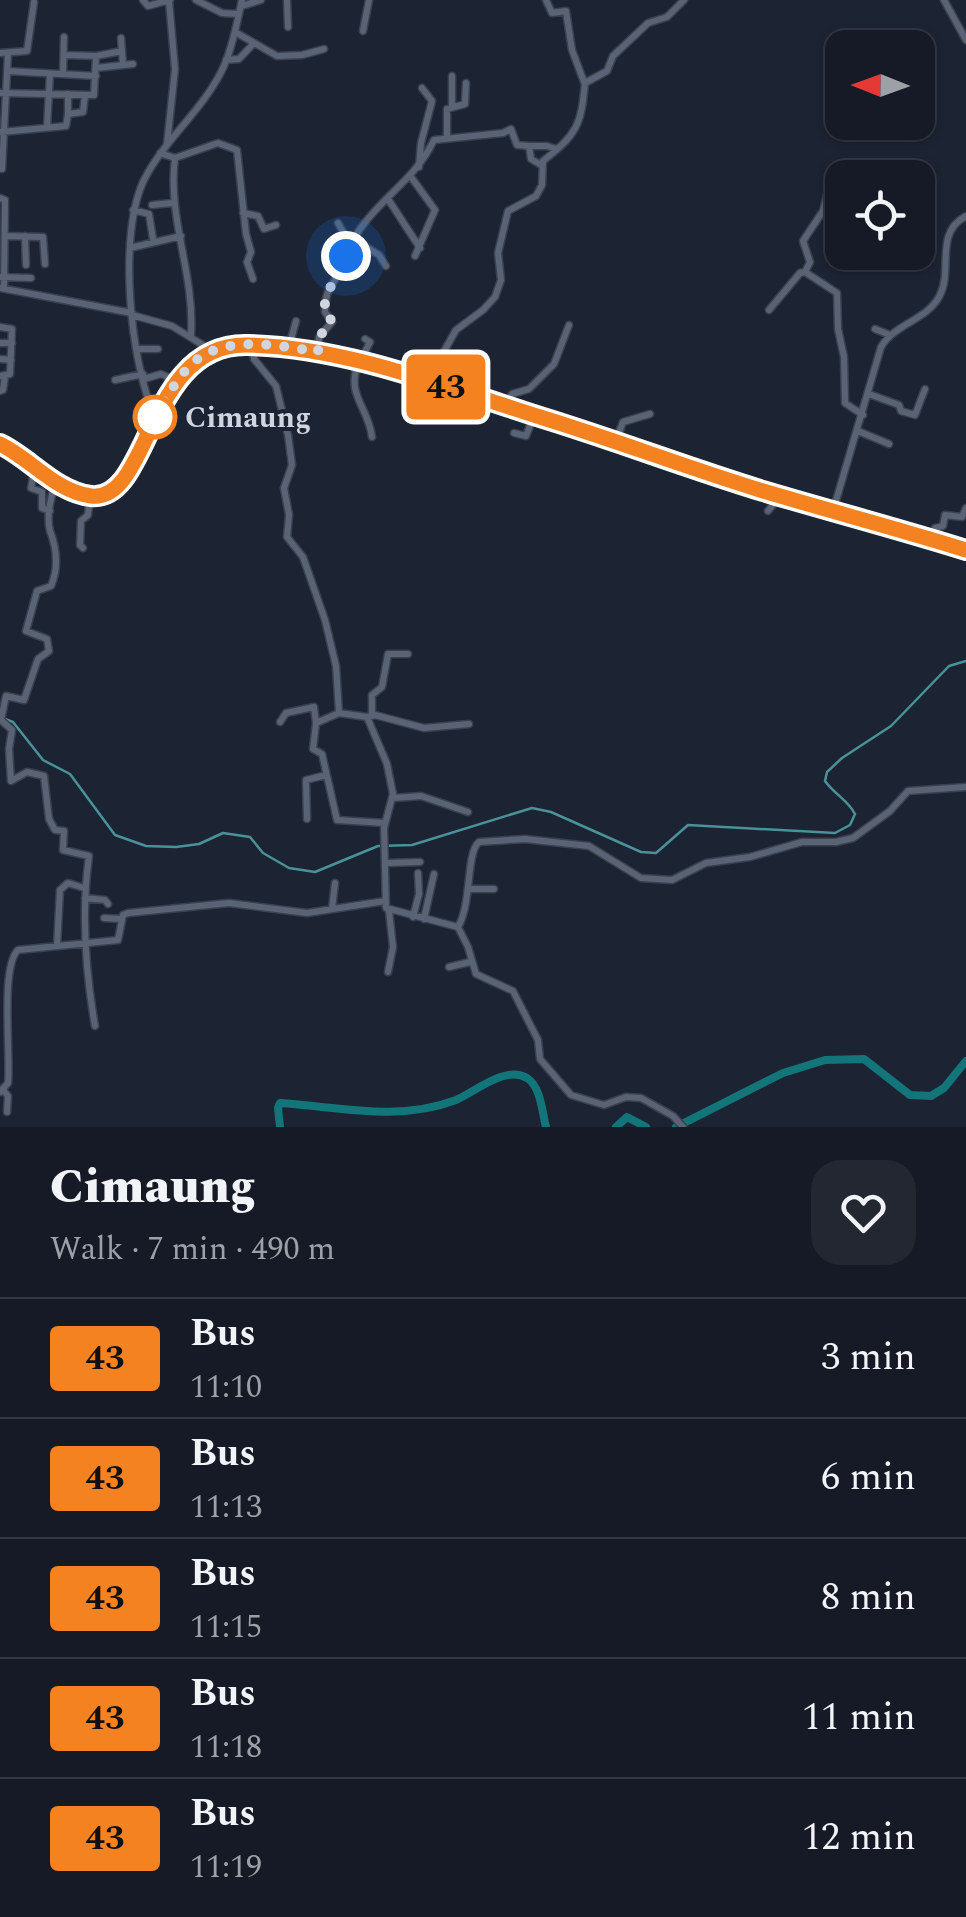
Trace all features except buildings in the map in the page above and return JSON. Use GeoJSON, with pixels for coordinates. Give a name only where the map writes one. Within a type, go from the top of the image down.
{"type":"FeatureCollection","features":[{"type":"Feature","properties":{"kind":"main road"},"geometry":{"type":"LineString","coordinates":[[0,444],[56,482],[90,496],[104,496],[116,489],[142,449],[177,380],[190,365],[212,350],[284,346],[360,361],[424,380],[781,496],[966,550]]}},
{"type":"Feature","properties":{"kind":"street"},"geometry":{"type":"LineString","coordinates":[[143,0],[148,6],[170,0],[175,70],[168,144]]}},
{"type":"Feature","properties":{"kind":"street"},"geometry":{"type":"LineString","coordinates":[[196,0],[222,14],[261,0]]}},
{"type":"Feature","properties":{"kind":"street"},"geometry":{"type":"LineString","coordinates":[[286,0],[288,27]]}},
{"type":"Feature","properties":{"kind":"street"},"geometry":{"type":"LineString","coordinates":[[364,31],[370,0]]}},
{"type":"Feature","properties":{"kind":"street"},"geometry":{"type":"LineString","coordinates":[[540,164],[569,140],[572,128],[583,115],[585,83],[572,50],[566,11],[552,13],[546,0]]}},
{"type":"Feature","properties":{"kind":"street"},"geometry":{"type":"LineString","coordinates":[[585,83],[604,74],[613,56],[648,22],[667,17],[684,0]]}},
{"type":"Feature","properties":{"kind":"street"},"geometry":{"type":"LineString","coordinates":[[944,0],[966,38]]}},
{"type":"Feature","properties":{"kind":"street"},"geometry":{"type":"LineString","coordinates":[[2,169],[4,54],[27,50],[34,2]]}},
{"type":"Feature","properties":{"kind":"street"},"geometry":{"type":"LineString","coordinates":[[156,417],[137,350],[132,314],[133,210],[138,191],[160,153],[226,60],[240,7]]}},
{"type":"Feature","properties":{"kind":"street"},"geometry":{"type":"LineString","coordinates":[[235,32],[281,56],[324,49]]}},
{"type":"Feature","properties":{"kind":"street"},"geometry":{"type":"LineString","coordinates":[[63,74],[64,38]]}},
{"type":"Feature","properties":{"kind":"street"},"geometry":{"type":"LineString","coordinates":[[121,38],[123,65]]}},
{"type":"Feature","properties":{"kind":"street"},"geometry":{"type":"LineString","coordinates":[[226,60],[239,59],[254,43]]}},
{"type":"Feature","properties":{"kind":"street"},"geometry":{"type":"LineString","coordinates":[[64,55],[96,56],[122,51]]}},
{"type":"Feature","properties":{"kind":"street"},"geometry":{"type":"LineString","coordinates":[[3,93],[96,93],[96,56]]}},
{"type":"Feature","properties":{"kind":"street"},"geometry":{"type":"LineString","coordinates":[[5,73],[96,72],[133,64]]}},
{"type":"Feature","properties":{"kind":"street"},"geometry":{"type":"LineString","coordinates":[[47,128],[50,74]]}},
{"type":"Feature","properties":{"kind":"street"},"geometry":{"type":"LineString","coordinates":[[452,76],[452,108]]}},
{"type":"Feature","properties":{"kind":"street"},"geometry":{"type":"LineString","coordinates":[[446,137],[446,111],[466,103],[466,83]]}},
{"type":"Feature","properties":{"kind":"street"},"geometry":{"type":"LineString","coordinates":[[418,168],[432,101],[422,88]]}},
{"type":"Feature","properties":{"kind":"street"},"geometry":{"type":"LineString","coordinates":[[2,132],[66,126],[68,94]]}},
{"type":"Feature","properties":{"kind":"street"},"geometry":{"type":"LineString","coordinates":[[68,114],[83,112],[86,95]]}},
{"type":"Feature","properties":{"kind":"street"},"geometry":{"type":"LineString","coordinates":[[422,137],[498,134],[510,129],[517,145],[549,146],[556,150]]}},
{"type":"Feature","properties":{"kind":"street"},"geometry":{"type":"LineString","coordinates":[[318,352],[319,337],[332,321],[324,312],[326,291],[340,272],[352,242],[411,177],[435,139]]}},
{"type":"Feature","properties":{"kind":"street"},"geometry":{"type":"LineString","coordinates":[[160,153],[175,158],[218,142],[234,148],[240,159],[243,213],[251,252],[247,262],[253,279]]}},
{"type":"Feature","properties":{"kind":"street"},"geometry":{"type":"LineString","coordinates":[[530,146],[531,159],[540,164]]}},
{"type":"Feature","properties":{"kind":"street"},"geometry":{"type":"LineString","coordinates":[[175,158],[172,203],[191,291],[191,335]]}},
{"type":"Feature","properties":{"kind":"street"},"geometry":{"type":"LineString","coordinates":[[424,380],[456,330],[495,297],[501,280],[498,253],[507,213],[536,196],[542,184],[540,164]]}},
{"type":"Feature","properties":{"kind":"street"},"geometry":{"type":"LineString","coordinates":[[388,199],[418,252],[435,208],[411,177]]}},
{"type":"Feature","properties":{"kind":"street"},"geometry":{"type":"LineString","coordinates":[[0,198],[5,200],[2,288],[161,322],[191,335],[212,350]]}},
{"type":"Feature","properties":{"kind":"street"},"geometry":{"type":"LineString","coordinates":[[152,205],[172,203]]}},
{"type":"Feature","properties":{"kind":"street"},"geometry":{"type":"LineString","coordinates":[[769,310],[805,272],[810,262],[803,241],[825,203]]}},
{"type":"Feature","properties":{"kind":"street"},"geometry":{"type":"LineString","coordinates":[[133,210],[149,214],[152,239]]}},
{"type":"Feature","properties":{"kind":"street"},"geometry":{"type":"LineString","coordinates":[[243,213],[258,216],[264,229],[276,225]]}},
{"type":"Feature","properties":{"kind":"street"},"geometry":{"type":"LineString","coordinates":[[833,510],[864,415],[878,354],[890,335],[935,304],[943,287],[948,235],[956,221],[966,216]]}},
{"type":"Feature","properties":{"kind":"street"},"geometry":{"type":"LineString","coordinates":[[338,224],[352,242],[379,255],[386,266]]}},
{"type":"Feature","properties":{"kind":"street"},"geometry":{"type":"LineString","coordinates":[[5,236],[44,238],[45,264]]}},
{"type":"Feature","properties":{"kind":"street"},"geometry":{"type":"LineString","coordinates":[[25,236],[26,265]]}},
{"type":"Feature","properties":{"kind":"street"},"geometry":{"type":"LineString","coordinates":[[130,248],[181,236]]}},
{"type":"Feature","properties":{"kind":"street"},"geometry":{"type":"LineString","coordinates":[[805,272],[837,293],[844,403],[864,415]]}},
{"type":"Feature","properties":{"kind":"street"},"geometry":{"type":"LineString","coordinates":[[2,277],[31,278]]}},
{"type":"Feature","properties":{"kind":"street"},"geometry":{"type":"LineString","coordinates":[[284,346],[296,322]]}},
{"type":"Feature","properties":{"kind":"street"},"geometry":{"type":"LineString","coordinates":[[505,405],[512,394],[529,389],[554,364],[570,325]]}},
{"type":"Feature","properties":{"kind":"street"},"geometry":{"type":"LineString","coordinates":[[0,327],[12,329],[10,374],[2,376],[4,390],[0,391]]}},
{"type":"Feature","properties":{"kind":"street"},"geometry":{"type":"LineString","coordinates":[[875,329],[890,335]]}},
{"type":"Feature","properties":{"kind":"street"},"geometry":{"type":"LineString","coordinates":[[366,339],[370,342],[352,380],[372,437]]}},
{"type":"Feature","properties":{"kind":"street"},"geometry":{"type":"LineString","coordinates":[[0,343],[12,344]]}},
{"type":"Feature","properties":{"kind":"street"},"geometry":{"type":"LineString","coordinates":[[252,345],[254,360],[274,382],[284,415],[292,465],[284,488],[289,516],[287,538],[304,557],[325,620],[335,659],[339,714]]}},
{"type":"Feature","properties":{"kind":"street"},"geometry":{"type":"LineString","coordinates":[[137,350],[158,350]]}},
{"type":"Feature","properties":{"kind":"street"},"geometry":{"type":"LineString","coordinates":[[0,360],[11,360]]}},
{"type":"Feature","properties":{"kind":"street"},"geometry":{"type":"LineString","coordinates":[[115,380],[162,374],[177,380]]}},
{"type":"Feature","properties":{"kind":"street"},"geometry":{"type":"LineString","coordinates":[[435,400],[439,385]]}},
{"type":"Feature","properties":{"kind":"street"},"geometry":{"type":"LineString","coordinates":[[870,394],[914,415],[925,389]]}},
{"type":"Feature","properties":{"kind":"street"},"geometry":{"type":"LineString","coordinates":[[616,440],[622,422],[650,414]]}},
{"type":"Feature","properties":{"kind":"street"},"geometry":{"type":"LineString","coordinates":[[514,433],[526,436],[534,415]]}},
{"type":"Feature","properties":{"kind":"street"},"geometry":{"type":"LineString","coordinates":[[858,431],[889,444]]}},
{"type":"Feature","properties":{"kind":"street"},"geometry":{"type":"LineString","coordinates":[[35,466],[30,488],[42,492],[42,508],[50,511]]}},
{"type":"Feature","properties":{"kind":"street"},"geometry":{"type":"LineString","coordinates":[[56,482],[49,526],[57,556],[54,581],[37,591],[26,629],[47,639],[50,652],[38,659],[24,700],[6,695],[0,718],[12,730],[11,780],[25,772],[44,776],[50,823],[55,830],[64,831],[63,850],[89,856],[84,888],[84,944],[95,1026]]}},
{"type":"Feature","properties":{"kind":"street"},"geometry":{"type":"LineString","coordinates":[[83,548],[81,521],[88,515],[90,496]]}},
{"type":"Feature","properties":{"kind":"street"},"geometry":{"type":"LineString","coordinates":[[768,511],[781,496]]}},
{"type":"Feature","properties":{"kind":"street"},"geometry":{"type":"LineString","coordinates":[[934,541],[936,528],[943,526],[945,515],[962,517],[966,508]]}},
{"type":"Feature","properties":{"kind":"street"},"geometry":{"type":"LineString","coordinates":[[388,972],[392,948],[390,911],[385,901],[385,823],[394,798],[370,716],[372,695],[382,687],[388,654],[408,654]]}},
{"type":"Feature","properties":{"kind":"street"},"geometry":{"type":"LineString","coordinates":[[280,722],[286,713],[314,706],[313,750],[321,752],[338,821],[385,823]]}},
{"type":"Feature","properties":{"kind":"street"},"geometry":{"type":"LineString","coordinates":[[316,723],[339,714],[370,716],[424,728],[469,724]]}},
{"type":"Feature","properties":{"kind":"street"},"geometry":{"type":"LineString","coordinates":[[307,819],[306,780],[326,775]]}},
{"type":"Feature","properties":{"kind":"street"},"geometry":{"type":"LineString","coordinates":[[458,927],[467,908],[471,852],[480,842],[526,838],[589,846],[641,878],[672,880],[706,862],[750,857],[802,842],[846,840],[890,812],[908,791],[966,787]]}},
{"type":"Feature","properties":{"kind":"street"},"geometry":{"type":"LineString","coordinates":[[394,798],[422,796],[468,812]]}},
{"type":"Feature","properties":{"kind":"street"},"geometry":{"type":"LineString","coordinates":[[387,863],[420,862]]}},
{"type":"Feature","properties":{"kind":"street"},"geometry":{"type":"LineString","coordinates":[[413,916],[419,894],[418,872]]}},
{"type":"Feature","properties":{"kind":"street"},"geometry":{"type":"LineString","coordinates":[[424,919],[434,874]]}},
{"type":"Feature","properties":{"kind":"street"},"geometry":{"type":"LineString","coordinates":[[58,946],[60,890],[68,883],[84,888]]}},
{"type":"Feature","properties":{"kind":"street"},"geometry":{"type":"LineString","coordinates":[[332,909],[335,883]]}},
{"type":"Feature","properties":{"kind":"street"},"geometry":{"type":"LineString","coordinates":[[470,890],[494,889]]}},
{"type":"Feature","properties":{"kind":"street"},"geometry":{"type":"LineString","coordinates":[[86,898],[107,900],[108,904]]}},
{"type":"Feature","properties":{"kind":"street"},"geometry":{"type":"LineString","coordinates":[[7,1112],[8,1096],[2,1091],[9,1077],[8,1008],[12,956],[18,950],[118,940],[122,919],[128,912],[220,903],[307,913],[385,901]]}},
{"type":"Feature","properties":{"kind":"street"},"geometry":{"type":"LineString","coordinates":[[390,911],[458,927]]}},
{"type":"Feature","properties":{"kind":"street"},"geometry":{"type":"LineString","coordinates":[[104,918],[122,919]]}},
{"type":"Feature","properties":{"kind":"street"},"geometry":{"type":"LineString","coordinates":[[458,927],[478,976],[506,986],[516,995],[538,1040],[540,1059],[571,1095],[604,1105],[626,1097],[641,1098],[683,1126]]}},
{"type":"Feature","properties":{"kind":"street"},"geometry":{"type":"LineString","coordinates":[[450,967],[470,962]]}},
{"type":"Feature","properties":{"kind":"waterway"},"geometry":{"type":"LineString","coordinates":[[5,719],[13,722],[43,760],[70,774],[115,835],[146,846],[199,844],[223,833],[250,837],[263,853],[289,868],[315,872],[378,846],[412,845],[532,808],[551,812],[641,852],[656,853],[688,825],[835,833],[850,825],[855,814],[825,781],[827,772],[891,726],[949,666],[966,661]]}},
{"type":"Feature","properties":{"kind":"waterway"},"geometry":{"type":"LineString","coordinates":[[676,1127],[783,1073],[825,1060],[864,1059],[910,1095],[931,1096],[944,1088],[966,1061]]}},
{"type":"Feature","properties":{"kind":"waterway"},"geometry":{"type":"LineString","coordinates":[[280,1127],[280,1103],[369,1111],[412,1110],[456,1100],[509,1075],[532,1082],[546,1127]]}},
{"type":"Feature","properties":{"kind":"waterway"},"geometry":{"type":"LineString","coordinates":[[616,1127],[627,1117],[646,1127]]}},
{"type":"Feature","properties":{"kind":"bus line","name":"43"},"geometry":{"type":"LineString","coordinates":[[0,444],[67,488],[90,496],[108,495],[142,449],[175,383],[198,358],[226,346],[286,346],[392,371],[616,440],[760,490],[966,550]]}},
{"type":"Feature","properties":{"kind":"place","name":"Cimaung"},"geometry":{"type":"Point","coordinates":[155,417]}},
{"type":"Feature","properties":{"kind":"route"},"geometry":{"type":"LineString","coordinates":[[155,417],[184,371],[212,350],[245,344],[318,352],[319,337],[332,321],[324,312],[326,291],[346,256]]}}]}
